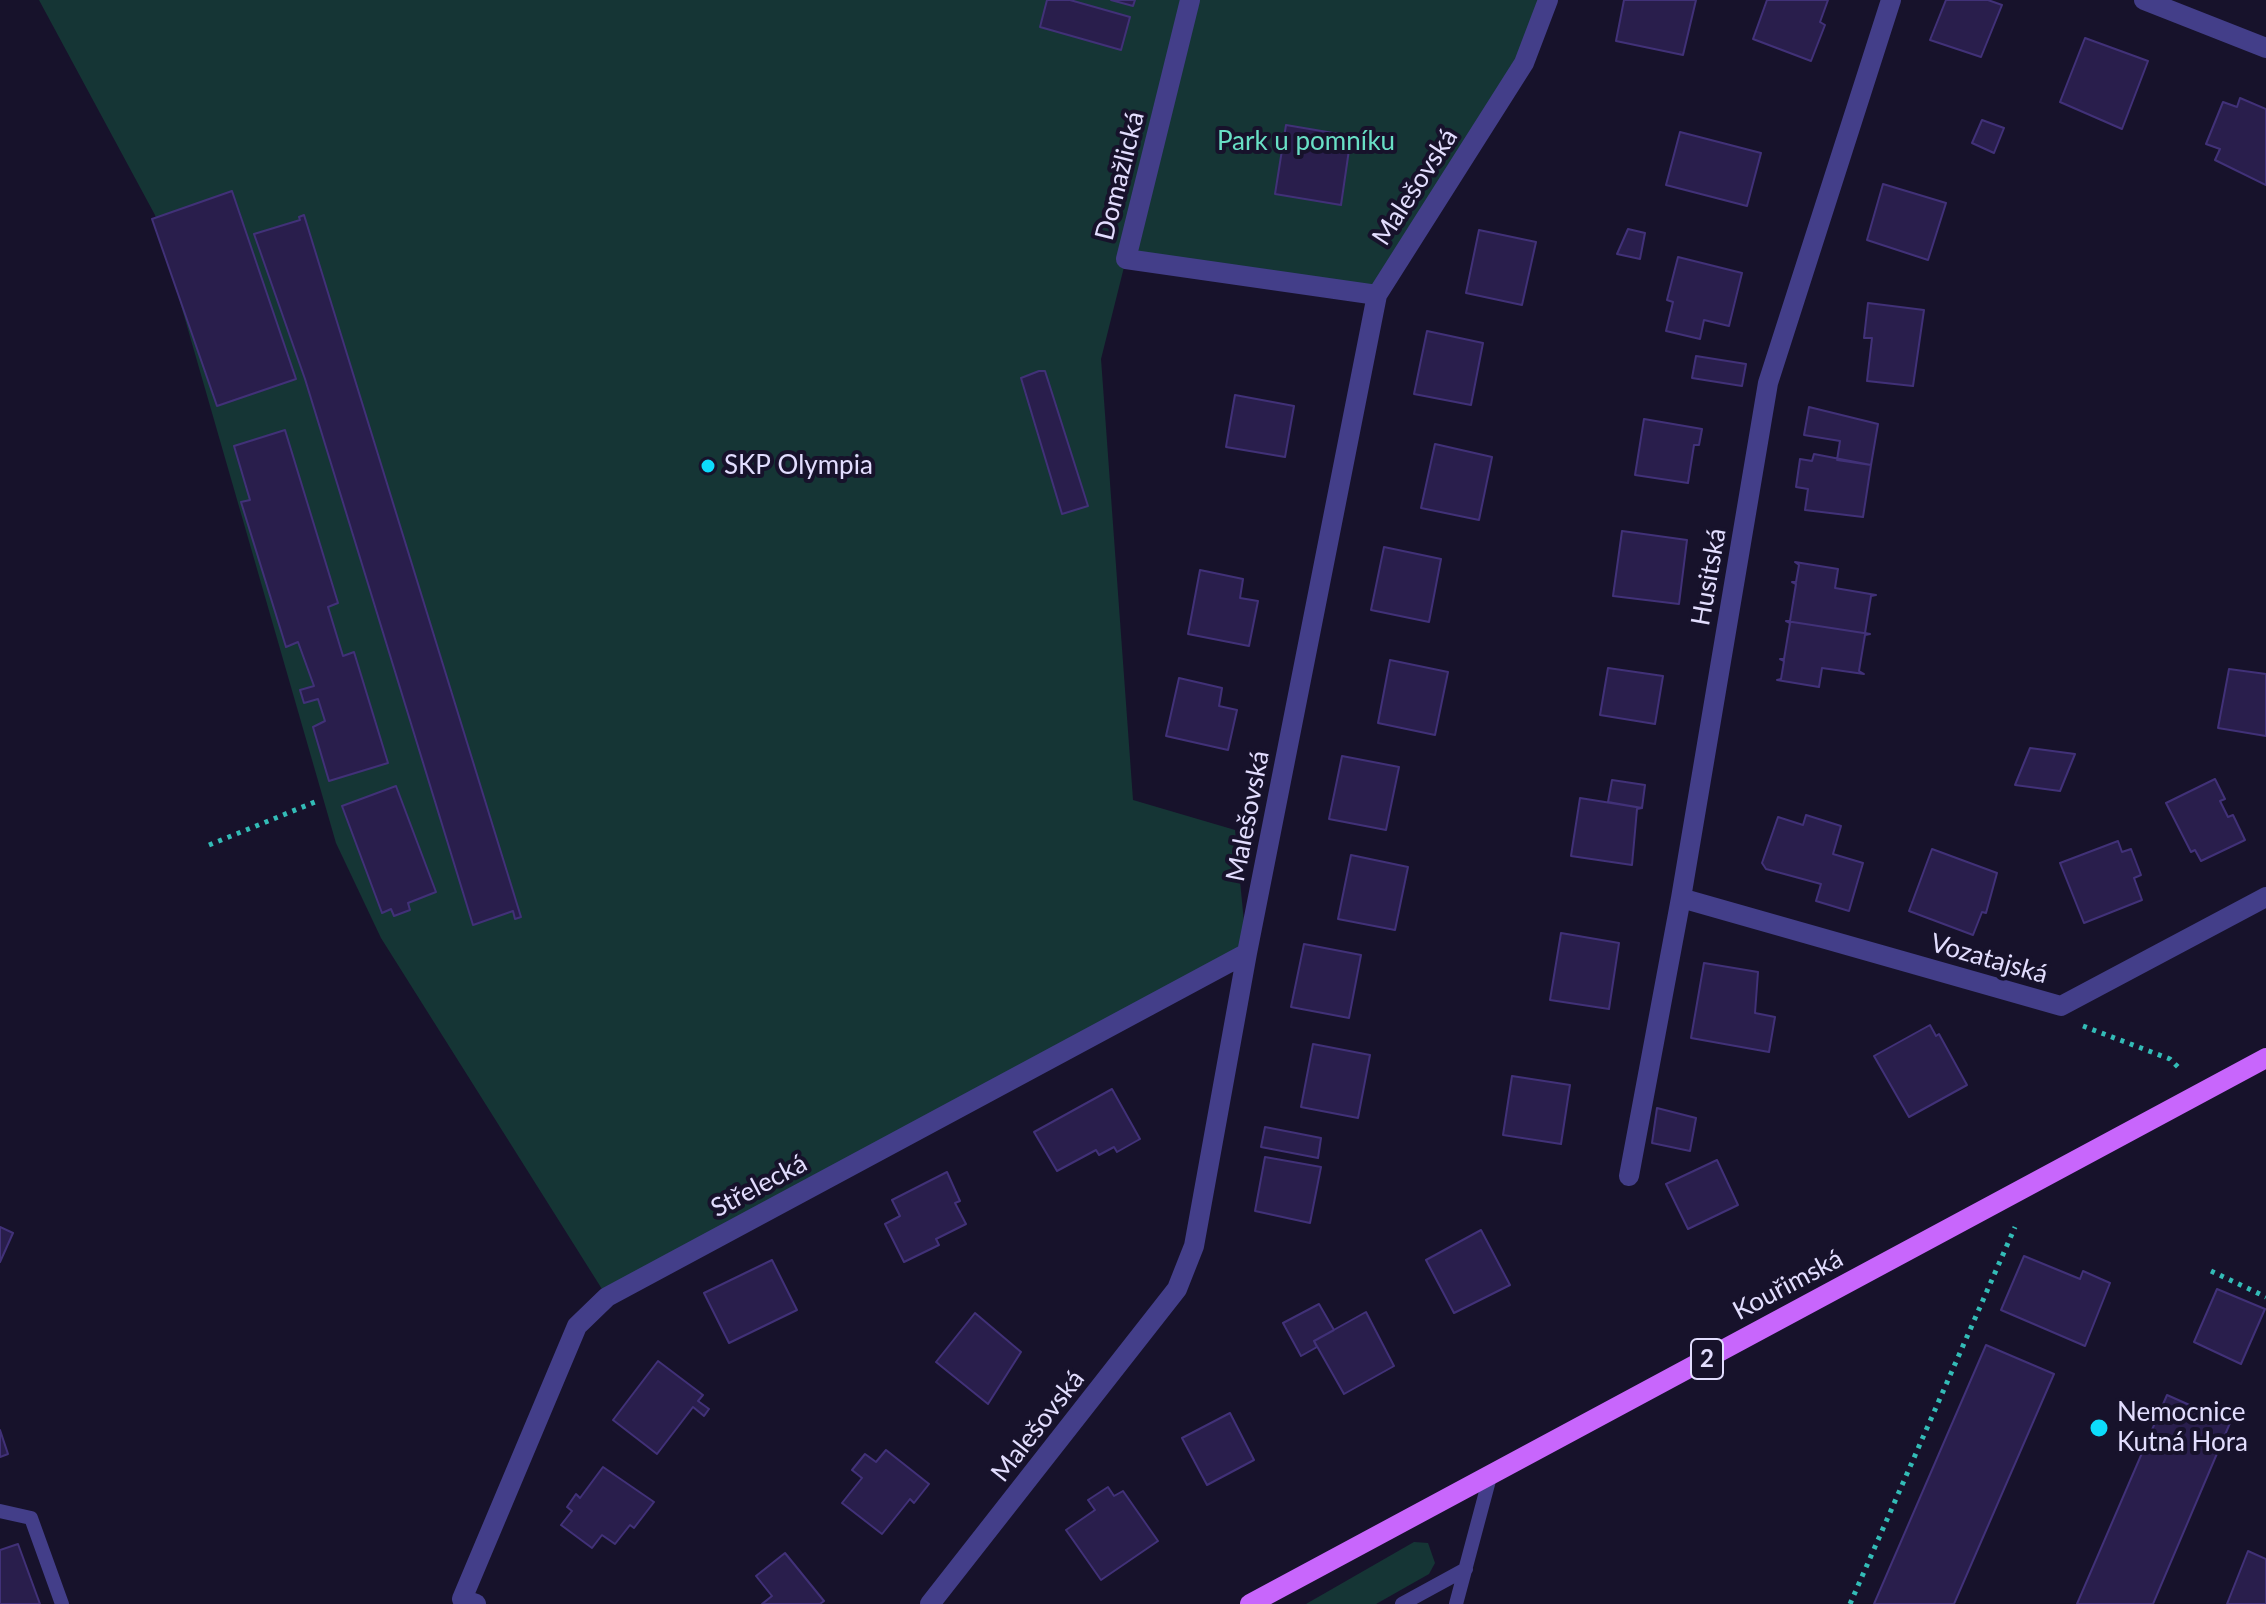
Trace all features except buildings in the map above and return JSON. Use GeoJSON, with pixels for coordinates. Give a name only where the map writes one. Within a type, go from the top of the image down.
{"type":"FeatureCollection","features":[{"type":"Feature","properties":{"kind":"main road","name":"Kouřimská"},"geometry":{"type":"LineString","coordinates":[[1250,1604],[2266,1058]]}},
{"type":"Feature","properties":{"kind":"street","name":"Domažlická"},"geometry":{"type":"LineString","coordinates":[[1190,0],[1126,259],[1377,295]]}},
{"type":"Feature","properties":{"kind":"street","name":"Malešovská"},"geometry":{"type":"LineString","coordinates":[[930,1604],[1177,1289],[1194,1246],[1247,953],[1377,295],[1524,63],[1548,0]]}},
{"type":"Feature","properties":{"kind":"street","name":"Husitská"},"geometry":{"type":"LineString","coordinates":[[1629,1176],[1681,898],[1768,383],[1891,0]]}},
{"type":"Feature","properties":{"kind":"street"},"geometry":{"type":"LineString","coordinates":[[2144,0],[2266,48]]}},
{"type":"Feature","properties":{"kind":"street","name":"Vozatajská"},"geometry":{"type":"LineString","coordinates":[[1681,898],[2061,1006],[2266,897]]}},
{"type":"Feature","properties":{"kind":"street","name":"Střelecká"},"geometry":{"type":"LineString","coordinates":[[476,1604],[462,1599],[571,1340],[577,1326],[607,1297],[1247,953]]}},
{"type":"Feature","properties":{"kind":"lane"},"geometry":{"type":"LineString","coordinates":[[1456,1604],[1491,1473]]}},
{"type":"Feature","properties":{"kind":"lane"},"geometry":{"type":"LineString","coordinates":[[0,1511],[31,1518],[62,1604]]}},
{"type":"Feature","properties":{"kind":"lane"},"geometry":{"type":"LineString","coordinates":[[1402,1604],[1466,1569]]}},
{"type":"Feature","properties":{"kind":"path"},"geometry":{"type":"LineString","coordinates":[[209,845],[320,800]]}},
{"type":"Feature","properties":{"kind":"path"},"geometry":{"type":"LineString","coordinates":[[2061,1006],[2073,1022],[2170,1059],[2180,1069]]}},
{"type":"Feature","properties":{"kind":"path"},"geometry":{"type":"LineString","coordinates":[[1850,1604],[2015,1227]]}},
{"type":"Feature","properties":{"kind":"path"},"geometry":{"type":"LineString","coordinates":[[2211,1271],[2266,1297]]}},
{"type":"Feature","properties":{"kind":"green space","name":"Park u pomníku"},"geometry":{"type":"Polygon","coordinates":[[[39,0],[1548,0],[1524,63],[1377,295],[1126,259],[1101,359],[1133,800],[1235,830],[1247,953],[607,1297],[381,938],[336,843],[155,215],[39,0]]]}},
{"type":"Feature","properties":{"kind":"green space"},"geometry":{"type":"Polygon","coordinates":[[[1414,1542],[1428,1543],[1435,1563],[1429,1574],[1376,1604],[1306,1604],[1414,1542]]]}},
{"type":"Feature","properties":{"kind":"place","name":"SKP Olympia"},"geometry":{"type":"Point","coordinates":[708,466]}},
{"type":"Feature","properties":{"kind":"place","name":"Nemocnice Kutná Hora"},"geometry":{"type":"Point","coordinates":[2099,1428]}}]}
